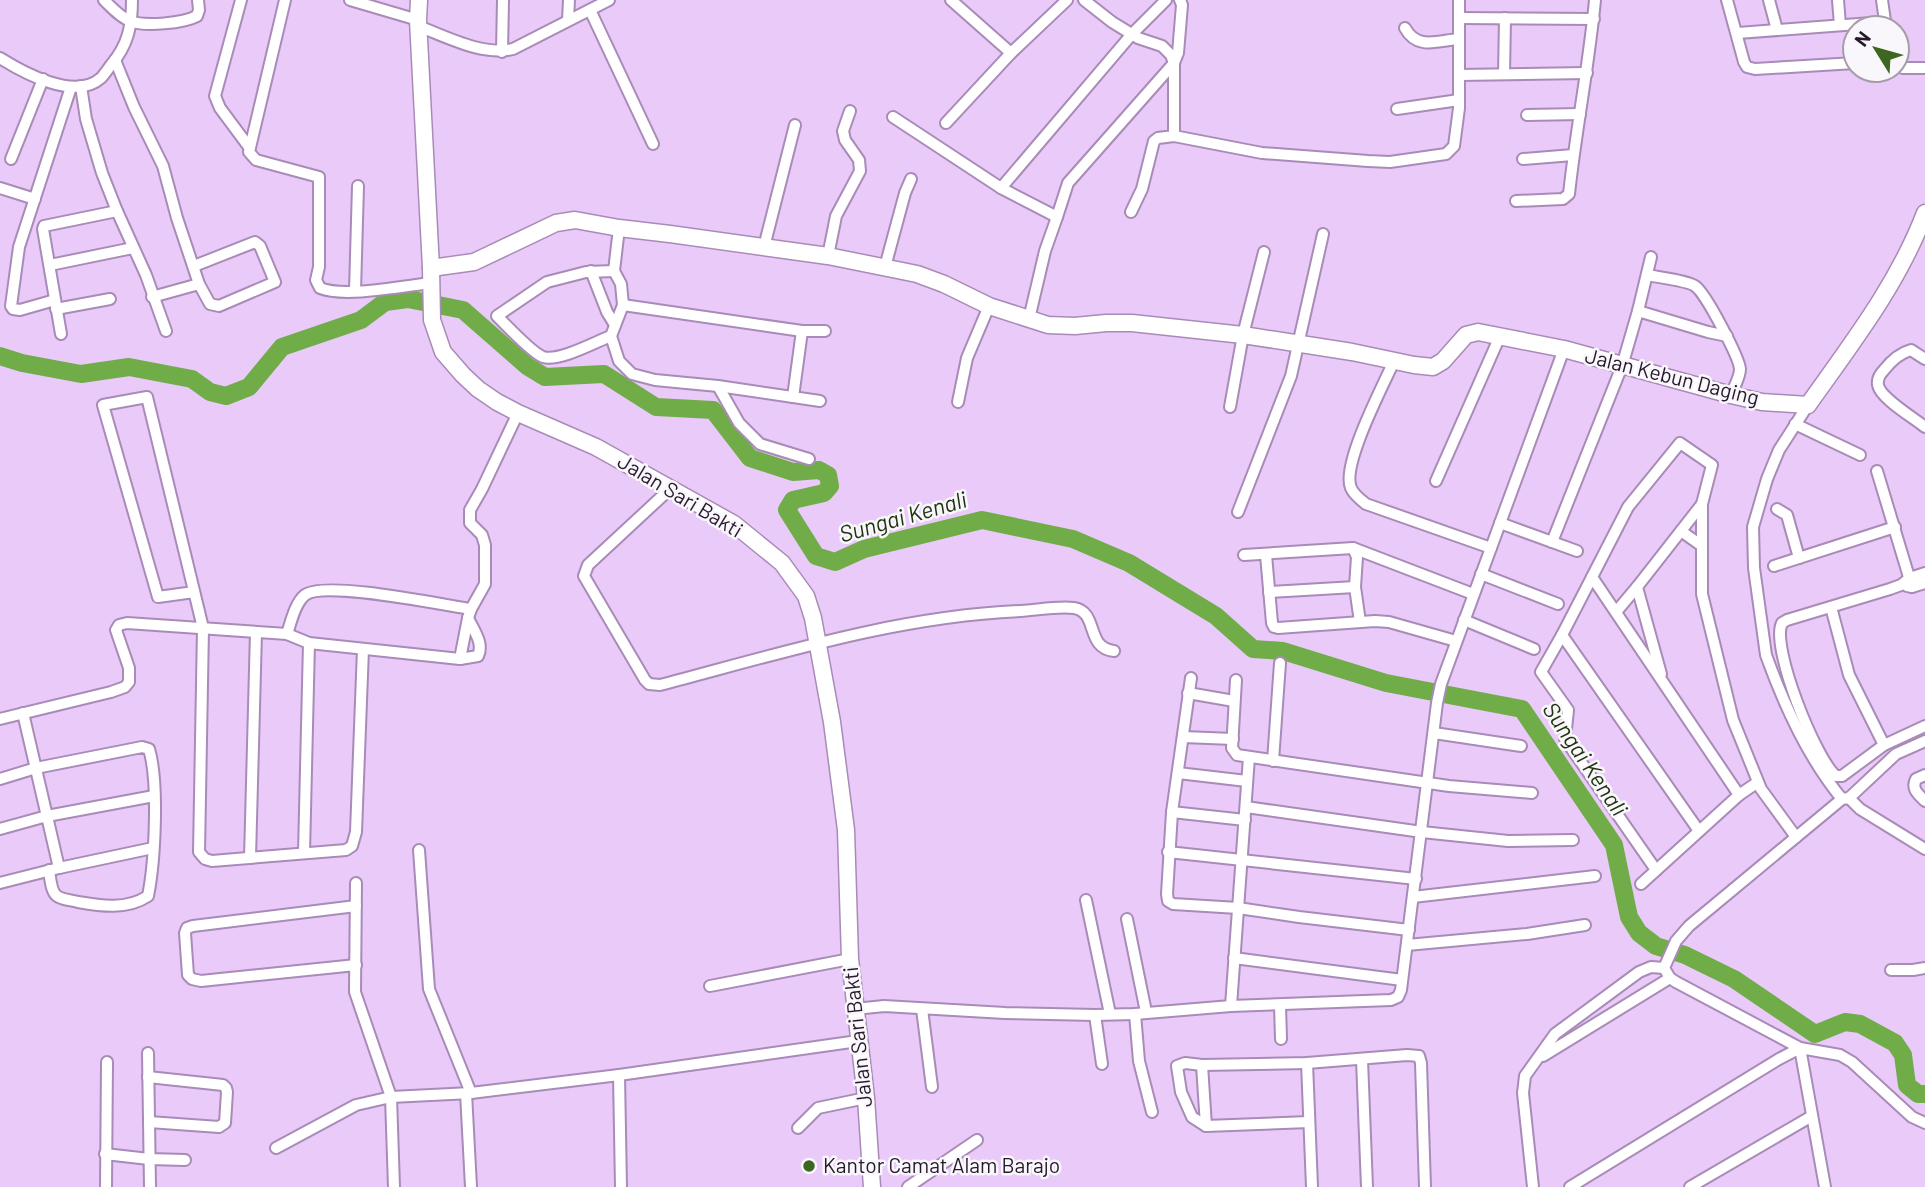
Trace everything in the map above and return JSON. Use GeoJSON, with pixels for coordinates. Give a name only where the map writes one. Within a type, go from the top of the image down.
{"type":"FeatureCollection","features":[{"type":"Feature","properties":{"kind":"street"},"geometry":{"type":"LineString","coordinates":[[104,0],[132,22],[157,24],[190,20],[197,16],[198,0]]}},
{"type":"Feature","properties":{"kind":"street"},"geometry":{"type":"LineString","coordinates":[[0,58],[21,71],[76,87],[99,80],[124,47],[132,22],[132,0]]}},
{"type":"Feature","properties":{"kind":"street"},"geometry":{"type":"LineString","coordinates":[[242,0],[215,96],[220,108],[249,147]]}},
{"type":"Feature","properties":{"kind":"street"},"geometry":{"type":"LineString","coordinates":[[285,0],[249,152],[256,160],[319,177],[319,267],[316,280],[320,288],[327,291],[355,291],[431,281],[556,223],[575,220],[828,256],[917,274],[989,306],[1048,325],[1132,323],[1243,335],[1394,361],[1357,441],[1349,477],[1351,488],[1366,504],[1491,548]]}},
{"type":"Feature","properties":{"kind":"street"},"geometry":{"type":"LineString","coordinates":[[350,0],[418,23],[473,46],[502,52],[610,0]]}},
{"type":"Feature","properties":{"kind":"street","name":"Jalan Sari Bakti"},"geometry":{"type":"LineString","coordinates":[[419,0],[432,320],[443,352],[478,389],[518,413],[596,447],[734,524],[782,564],[807,596],[832,722],[846,830],[850,959],[866,1098],[872,1187]]}},
{"type":"Feature","properties":{"kind":"street"},"geometry":{"type":"LineString","coordinates":[[502,52],[503,0]]}},
{"type":"Feature","properties":{"kind":"street"},"geometry":{"type":"LineString","coordinates":[[568,20],[569,0]]}},
{"type":"Feature","properties":{"kind":"street"},"geometry":{"type":"LineString","coordinates":[[951,0],[1011,53]]}},
{"type":"Feature","properties":{"kind":"street"},"geometry":{"type":"LineString","coordinates":[[946,123],[1011,53],[1067,0]]}},
{"type":"Feature","properties":{"kind":"street"},"geometry":{"type":"LineString","coordinates":[[1084,0],[1112,22],[1132,34],[1162,46],[1171,55],[1174,63],[1174,136]]}},
{"type":"Feature","properties":{"kind":"street"},"geometry":{"type":"LineString","coordinates":[[1001,188],[1132,34],[1166,0]]}},
{"type":"Feature","properties":{"kind":"street"},"geometry":{"type":"LineString","coordinates":[[1029,319],[1045,251],[1068,183],[1174,63],[1178,53],[1182,5],[1180,0]]}},
{"type":"Feature","properties":{"kind":"street"},"geometry":{"type":"LineString","coordinates":[[1131,212],[1142,189],[1154,141],[1158,138],[1174,136],[1273,154],[1390,162],[1446,154],[1454,145],[1459,100],[1459,0]]}},
{"type":"Feature","properties":{"kind":"street"},"geometry":{"type":"LineString","coordinates":[[1516,201],[1563,199],[1569,194],[1595,0]]}},
{"type":"Feature","properties":{"kind":"street"},"geometry":{"type":"LineString","coordinates":[[1727,0],[1747,67],[1755,69],[1841,65]]}},
{"type":"Feature","properties":{"kind":"street"},"geometry":{"type":"LineString","coordinates":[[1769,0],[1777,30]]}},
{"type":"Feature","properties":{"kind":"street"},"geometry":{"type":"LineString","coordinates":[[1738,33],[1840,25],[1838,0]]}},
{"type":"Feature","properties":{"kind":"street"},"geometry":{"type":"LineString","coordinates":[[590,10],[653,144]]}},
{"type":"Feature","properties":{"kind":"street"},"geometry":{"type":"LineString","coordinates":[[1459,18],[1594,19]]}},
{"type":"Feature","properties":{"kind":"street"},"geometry":{"type":"LineString","coordinates":[[1504,74],[1505,18]]}},
{"type":"Feature","properties":{"kind":"street"},"geometry":{"type":"LineString","coordinates":[[1405,28],[1409,36],[1416,41],[1458,39]]}},
{"type":"Feature","properties":{"kind":"street"},"geometry":{"type":"LineString","coordinates":[[115,60],[163,166],[199,284],[210,304],[214,306],[275,282],[260,246],[255,242],[194,266]]}},
{"type":"Feature","properties":{"kind":"street"},"geometry":{"type":"LineString","coordinates":[[1459,75],[1587,73]]}},
{"type":"Feature","properties":{"kind":"street"},"geometry":{"type":"LineString","coordinates":[[11,159],[43,79]]}},
{"type":"Feature","properties":{"kind":"street"},"geometry":{"type":"LineString","coordinates":[[76,87],[19,247],[11,306],[20,310],[110,299]]}},
{"type":"Feature","properties":{"kind":"street"},"geometry":{"type":"LineString","coordinates":[[76,87],[102,173],[146,275],[166,331]]}},
{"type":"Feature","properties":{"kind":"street"},"geometry":{"type":"LineString","coordinates":[[1396,109],[1459,100]]}},
{"type":"Feature","properties":{"kind":"street"},"geometry":{"type":"LineString","coordinates":[[828,256],[836,216],[860,171],[859,160],[845,140],[843,131],[850,111]]}},
{"type":"Feature","properties":{"kind":"street"},"geometry":{"type":"LineString","coordinates":[[1527,115],[1580,114]]}},
{"type":"Feature","properties":{"kind":"street"},"geometry":{"type":"LineString","coordinates":[[893,117],[1001,188],[1057,217]]}},
{"type":"Feature","properties":{"kind":"street"},"geometry":{"type":"LineString","coordinates":[[764,247],[796,125]]}},
{"type":"Feature","properties":{"kind":"street"},"geometry":{"type":"LineString","coordinates":[[1523,159],[1573,155]]}},
{"type":"Feature","properties":{"kind":"street"},"geometry":{"type":"LineString","coordinates":[[885,267],[911,179]]}},
{"type":"Feature","properties":{"kind":"street"},"geometry":{"type":"LineString","coordinates":[[355,291],[358,186]]}},
{"type":"Feature","properties":{"kind":"street"},"geometry":{"type":"LineString","coordinates":[[0,188],[35,199]]}},
{"type":"Feature","properties":{"kind":"street"},"geometry":{"type":"LineString","coordinates":[[61,334],[44,226],[117,211]]}},
{"type":"Feature","properties":{"kind":"street"},"geometry":{"type":"LineString","coordinates":[[1925,213],[1902,265],[1881,303],[1779,450],[1753,527],[1754,568],[1766,655],[1801,736],[1826,780],[1845,799],[1925,849]]}},
{"type":"Feature","properties":{"kind":"street"},"geometry":{"type":"LineString","coordinates":[[614,271],[591,271],[547,282],[497,316],[542,357],[556,358],[613,331],[623,306],[621,284],[614,271],[619,228]]}},
{"type":"Feature","properties":{"kind":"street"},"geometry":{"type":"LineString","coordinates":[[1238,512],[1291,376],[1324,234]]}},
{"type":"Feature","properties":{"kind":"street"},"geometry":{"type":"LineString","coordinates":[[50,265],[133,248]]}},
{"type":"Feature","properties":{"kind":"street"},"geometry":{"type":"LineString","coordinates":[[1230,407],[1243,335],[1264,253]]}},
{"type":"Feature","properties":{"kind":"street"},"geometry":{"type":"LineString","coordinates":[[1552,542],[1622,366],[1651,257]]}},
{"type":"Feature","properties":{"kind":"street"},"geometry":{"type":"LineString","coordinates":[[591,271],[613,331],[619,361],[632,374],[655,380],[820,401]]}},
{"type":"Feature","properties":{"kind":"street"},"geometry":{"type":"LineString","coordinates":[[1647,275],[1696,286],[1727,336],[1740,369],[1731,395]]}},
{"type":"Feature","properties":{"kind":"street"},"geometry":{"type":"LineString","coordinates":[[152,297],[199,284]]}},
{"type":"Feature","properties":{"kind":"street"},"geometry":{"type":"LineString","coordinates":[[623,306],[802,331],[825,331]]}},
{"type":"Feature","properties":{"kind":"street"},"geometry":{"type":"LineString","coordinates":[[958,402],[967,358],[989,306]]}},
{"type":"Feature","properties":{"kind":"street"},"geometry":{"type":"LineString","coordinates":[[1638,311],[1727,336]]}},
{"type":"Feature","properties":{"kind":"street"},"geometry":{"type":"LineString","coordinates":[[793,397],[802,331]]}},
{"type":"Feature","properties":{"kind":"street","name":"Jalan Kebun Daging"},"geometry":{"type":"LineString","coordinates":[[1394,361],[1433,367],[1443,361],[1470,332],[1478,332],[1564,349],[1731,395],[1808,405]]}},
{"type":"Feature","properties":{"kind":"street"},"geometry":{"type":"LineString","coordinates":[[1436,481],[1500,336]]}},
{"type":"Feature","properties":{"kind":"street"},"geometry":{"type":"LineString","coordinates":[[855,1009],[884,1006],[1096,1015],[1231,1006],[1391,1000],[1398,997],[1441,684],[1564,349]]}},
{"type":"Feature","properties":{"kind":"street"},"geometry":{"type":"LineString","coordinates":[[1925,359],[1911,350],[1905,352],[1889,363],[1879,376],[1878,384],[1884,396],[1925,427]]}},
{"type":"Feature","properties":{"kind":"street"},"geometry":{"type":"LineString","coordinates":[[718,386],[740,423],[760,444],[809,459]]}},
{"type":"Feature","properties":{"kind":"street"},"geometry":{"type":"LineString","coordinates":[[194,592],[158,597],[103,405],[147,397],[203,628],[199,852],[205,859],[212,861],[346,850],[352,846],[356,832],[363,649]]}},
{"type":"Feature","properties":{"kind":"street"},"geometry":{"type":"LineString","coordinates":[[460,659],[469,614],[485,584],[485,545],[482,535],[470,523],[470,510],[518,413]]}},
{"type":"Feature","properties":{"kind":"street"},"geometry":{"type":"LineString","coordinates":[[1795,424],[1860,455]]}},
{"type":"Feature","properties":{"kind":"street"},"geometry":{"type":"LineString","coordinates":[[1656,870],[1565,739],[1568,710],[1541,672],[1628,507],[1681,443],[1712,465],[1702,504],[1702,594],[1733,720],[1761,789],[1796,837]]}},
{"type":"Feature","properties":{"kind":"street"},"geometry":{"type":"LineString","coordinates":[[1877,471],[1895,527],[1908,583]]}},
{"type":"Feature","properties":{"kind":"street"},"geometry":{"type":"LineString","coordinates":[[671,488],[588,565],[584,576],[649,684],[660,685],[817,643],[916,622],[984,613],[1073,608],[1081,610],[1098,645],[1114,651]]}},
{"type":"Feature","properties":{"kind":"street"},"geometry":{"type":"LineString","coordinates":[[1616,612],[1702,504]]}},
{"type":"Feature","properties":{"kind":"street"},"geometry":{"type":"LineString","coordinates":[[1777,509],[1787,516],[1799,558]]}},
{"type":"Feature","properties":{"kind":"street"},"geometry":{"type":"LineString","coordinates":[[1500,523],[1577,551]]}},
{"type":"Feature","properties":{"kind":"street"},"geometry":{"type":"LineString","coordinates":[[1774,565],[1895,527]]}},
{"type":"Feature","properties":{"kind":"street"},"geometry":{"type":"LineString","coordinates":[[1681,531],[1702,546]]}},
{"type":"Feature","properties":{"kind":"street"},"geometry":{"type":"LineString","coordinates":[[1244,555],[1353,548],[1473,594]]}},
{"type":"Feature","properties":{"kind":"street"},"geometry":{"type":"LineString","coordinates":[[1353,548],[1357,557],[1355,587],[1360,622]]}},
{"type":"Feature","properties":{"kind":"street"},"geometry":{"type":"LineString","coordinates":[[1266,555],[1274,627],[1390,622],[1456,641]]}},
{"type":"Feature","properties":{"kind":"street"},"geometry":{"type":"LineString","coordinates":[[1925,573],[1908,583],[1787,621],[1781,625],[1779,631],[1790,685],[1825,763],[1836,776],[1842,776],[1884,745],[1925,726]]}},
{"type":"Feature","properties":{"kind":"street"},"geometry":{"type":"LineString","coordinates":[[1481,574],[1558,604]]}},
{"type":"Feature","properties":{"kind":"street"},"geometry":{"type":"LineString","coordinates":[[1592,577],[1739,795]]}},
{"type":"Feature","properties":{"kind":"street"},"geometry":{"type":"LineString","coordinates":[[1908,583],[1925,583]]}},
{"type":"Feature","properties":{"kind":"street"},"geometry":{"type":"LineString","coordinates":[[1269,592],[1355,587]]}},
{"type":"Feature","properties":{"kind":"street"},"geometry":{"type":"LineString","coordinates":[[1637,587],[1663,683]]}},
{"type":"Feature","properties":{"kind":"street"},"geometry":{"type":"LineString","coordinates":[[287,634],[297,607],[305,595],[320,590],[369,593],[469,614]]}},
{"type":"Feature","properties":{"kind":"street"},"geometry":{"type":"LineString","coordinates":[[1831,607],[1849,675],[1884,745]]}},
{"type":"Feature","properties":{"kind":"street"},"geometry":{"type":"LineString","coordinates":[[0,719],[125,687],[130,682],[129,668],[116,630],[118,625],[127,623],[287,634],[309,643],[460,659],[478,656],[481,650],[469,614]]}},
{"type":"Feature","properties":{"kind":"street"},"geometry":{"type":"LineString","coordinates":[[1464,620],[1534,649]]}},
{"type":"Feature","properties":{"kind":"street"},"geometry":{"type":"LineString","coordinates":[[250,858],[256,632]]}},
{"type":"Feature","properties":{"kind":"street"},"geometry":{"type":"LineString","coordinates":[[1562,635],[1699,831]]}},
{"type":"Feature","properties":{"kind":"street"},"geometry":{"type":"LineString","coordinates":[[304,853],[309,643]]}},
{"type":"Feature","properties":{"kind":"street"},"geometry":{"type":"LineString","coordinates":[[1273,761],[1280,663]]}},
{"type":"Feature","properties":{"kind":"street"},"geometry":{"type":"LineString","coordinates":[[1191,678],[1172,812],[1168,852],[1168,901],[1173,904],[1238,908],[1409,930]]}},
{"type":"Feature","properties":{"kind":"street"},"geometry":{"type":"LineString","coordinates":[[1236,680],[1233,751],[1237,755],[1427,783],[1532,793]]}},
{"type":"Feature","properties":{"kind":"street"},"geometry":{"type":"LineString","coordinates":[[1188,693],[1234,701]]}},
{"type":"Feature","properties":{"kind":"street"},"geometry":{"type":"LineString","coordinates":[[0,779],[36,768],[147,747],[150,751],[154,796],[153,848],[148,896],[131,903],[105,907],[54,894],[54,869],[47,816],[36,768],[23,713]]}},
{"type":"Feature","properties":{"kind":"street"},"geometry":{"type":"LineString","coordinates":[[1434,733],[1521,746]]}},
{"type":"Feature","properties":{"kind":"street"},"geometry":{"type":"LineString","coordinates":[[1182,737],[1233,739]]}},
{"type":"Feature","properties":{"kind":"street"},"geometry":{"type":"LineString","coordinates":[[1925,741],[1896,754],[1689,926],[1676,941],[1665,964],[1670,978],[1800,1048],[1840,1055],[1852,1062],[1912,1118],[1925,1123]]}},
{"type":"Feature","properties":{"kind":"street"},"geometry":{"type":"LineString","coordinates":[[1231,1006],[1249,757]]}},
{"type":"Feature","properties":{"kind":"street"},"geometry":{"type":"LineString","coordinates":[[1178,773],[1247,781]]}},
{"type":"Feature","properties":{"kind":"street"},"geometry":{"type":"LineString","coordinates":[[1925,775],[1916,779],[1913,785],[1925,801]]}},
{"type":"Feature","properties":{"kind":"street"},"geometry":{"type":"LineString","coordinates":[[1641,884],[1739,795],[1758,782]]}},
{"type":"Feature","properties":{"kind":"street"},"geometry":{"type":"LineString","coordinates":[[0,829],[47,816],[154,796]]}},
{"type":"Feature","properties":{"kind":"street"},"geometry":{"type":"LineString","coordinates":[[1246,807],[1422,832],[1508,841],[1573,840]]}},
{"type":"Feature","properties":{"kind":"street"},"geometry":{"type":"LineString","coordinates":[[1172,812],[1245,820]]}},
{"type":"Feature","properties":{"kind":"street"},"geometry":{"type":"LineString","coordinates":[[0,883],[153,848]]}},
{"type":"Feature","properties":{"kind":"street"},"geometry":{"type":"LineString","coordinates":[[419,850],[429,989],[469,1093],[471,1187]]}},
{"type":"Feature","properties":{"kind":"street"},"geometry":{"type":"LineString","coordinates":[[1168,852],[1416,879]]}},
{"type":"Feature","properties":{"kind":"street"},"geometry":{"type":"LineString","coordinates":[[1413,897],[1595,876]]}},
{"type":"Feature","properties":{"kind":"street"},"geometry":{"type":"LineString","coordinates":[[356,883],[355,992],[391,1097],[394,1187]]}},
{"type":"Feature","properties":{"kind":"street"},"geometry":{"type":"LineString","coordinates":[[1086,900],[1110,1014]]}},
{"type":"Feature","properties":{"kind":"street"},"geometry":{"type":"LineString","coordinates":[[356,906],[193,926],[187,928],[185,933],[188,975],[201,981],[356,965]]}},
{"type":"Feature","properties":{"kind":"street"},"geometry":{"type":"LineString","coordinates":[[1127,919],[1140,1013],[1139,1060],[1152,1112]]}},
{"type":"Feature","properties":{"kind":"street"},"geometry":{"type":"LineString","coordinates":[[1406,945],[1527,934],[1585,925]]}},
{"type":"Feature","properties":{"kind":"street"},"geometry":{"type":"LineString","coordinates":[[1234,958],[1402,980]]}},
{"type":"Feature","properties":{"kind":"street"},"geometry":{"type":"LineString","coordinates":[[710,986],[850,959]]}},
{"type":"Feature","properties":{"kind":"street"},"geometry":{"type":"LineString","coordinates":[[1533,1187],[1523,1093],[1525,1076],[1555,1034],[1639,972],[1665,964]]}},
{"type":"Feature","properties":{"kind":"street"},"geometry":{"type":"LineString","coordinates":[[1891,970],[1925,968]]}},
{"type":"Feature","properties":{"kind":"street"},"geometry":{"type":"LineString","coordinates":[[1538,1060],[1670,978]]}},
{"type":"Feature","properties":{"kind":"street"},"geometry":{"type":"LineString","coordinates":[[1280,1005],[1281,1040]]}},
{"type":"Feature","properties":{"kind":"street"},"geometry":{"type":"LineString","coordinates":[[922,1009],[932,1087]]}},
{"type":"Feature","properties":{"kind":"street"},"geometry":{"type":"LineString","coordinates":[[1096,1015],[1102,1064]]}},
{"type":"Feature","properties":{"kind":"street"},"geometry":{"type":"LineString","coordinates":[[276,1148],[356,1105],[391,1097],[469,1093],[858,1041]]}},
{"type":"Feature","properties":{"kind":"street"},"geometry":{"type":"LineString","coordinates":[[1800,1048],[1825,1187]]}},
{"type":"Feature","properties":{"kind":"street"},"geometry":{"type":"LineString","coordinates":[[1574,1186],[1800,1048]]}},
{"type":"Feature","properties":{"kind":"street"},"geometry":{"type":"LineString","coordinates":[[148,1053],[150,1187]]}},
{"type":"Feature","properties":{"kind":"street"},"geometry":{"type":"LineString","coordinates":[[1309,1122],[1206,1126],[1192,1117],[1181,1092],[1177,1066],[1185,1063],[1307,1063],[1419,1056],[1425,1187]]}},
{"type":"Feature","properties":{"kind":"street"},"geometry":{"type":"LineString","coordinates":[[1362,1060],[1367,1187]]}},
{"type":"Feature","properties":{"kind":"street"},"geometry":{"type":"LineString","coordinates":[[106,1187],[107,1062]]}},
{"type":"Feature","properties":{"kind":"street"},"geometry":{"type":"LineString","coordinates":[[1307,1063],[1312,1187]]}},
{"type":"Feature","properties":{"kind":"street"},"geometry":{"type":"LineString","coordinates":[[1202,1065],[1206,1126]]}},
{"type":"Feature","properties":{"kind":"street"},"geometry":{"type":"LineString","coordinates":[[619,1075],[621,1187]]}},
{"type":"Feature","properties":{"kind":"street"},"geometry":{"type":"LineString","coordinates":[[148,1077],[223,1085],[227,1092],[225,1123],[219,1127],[149,1122]]}},
{"type":"Feature","properties":{"kind":"street"},"geometry":{"type":"LineString","coordinates":[[798,1128],[818,1108],[866,1098]]}},
{"type":"Feature","properties":{"kind":"street"},"geometry":{"type":"LineString","coordinates":[[1690,1187],[1812,1116]]}},
{"type":"Feature","properties":{"kind":"street"},"geometry":{"type":"LineString","coordinates":[[908,1187],[977,1140]]}},
{"type":"Feature","properties":{"kind":"street"},"geometry":{"type":"LineString","coordinates":[[105,1154],[185,1160]]}},
{"type":"Feature","properties":{"kind":"waterway","name":"Sungai Kenali"},"geometry":{"type":"LineString","coordinates":[[0,356],[81,374],[129,367],[192,379],[210,392],[226,396],[249,387],[282,347],[361,320],[385,302],[408,299],[463,310],[527,366],[545,377],[604,374],[656,407],[713,410],[750,458],[793,472],[819,470],[828,475],[830,486],[824,493],[793,500],[787,510],[816,556],[835,562],[864,549],[982,520],[1073,539],[1129,563],[1216,616],[1253,649],[1283,651],[1386,683],[1522,709],[1614,845],[1629,917],[1639,933],[1656,946],[1685,955],[1734,979],[1815,1034],[1845,1022],[1860,1024],[1895,1043],[1903,1055],[1907,1085],[1918,1094],[1925,1094]]}},
{"type":"Feature","properties":{"kind":"place","name":"Kantor Camat Alam Barajo"},"geometry":{"type":"Point","coordinates":[809,1166]}}]}
